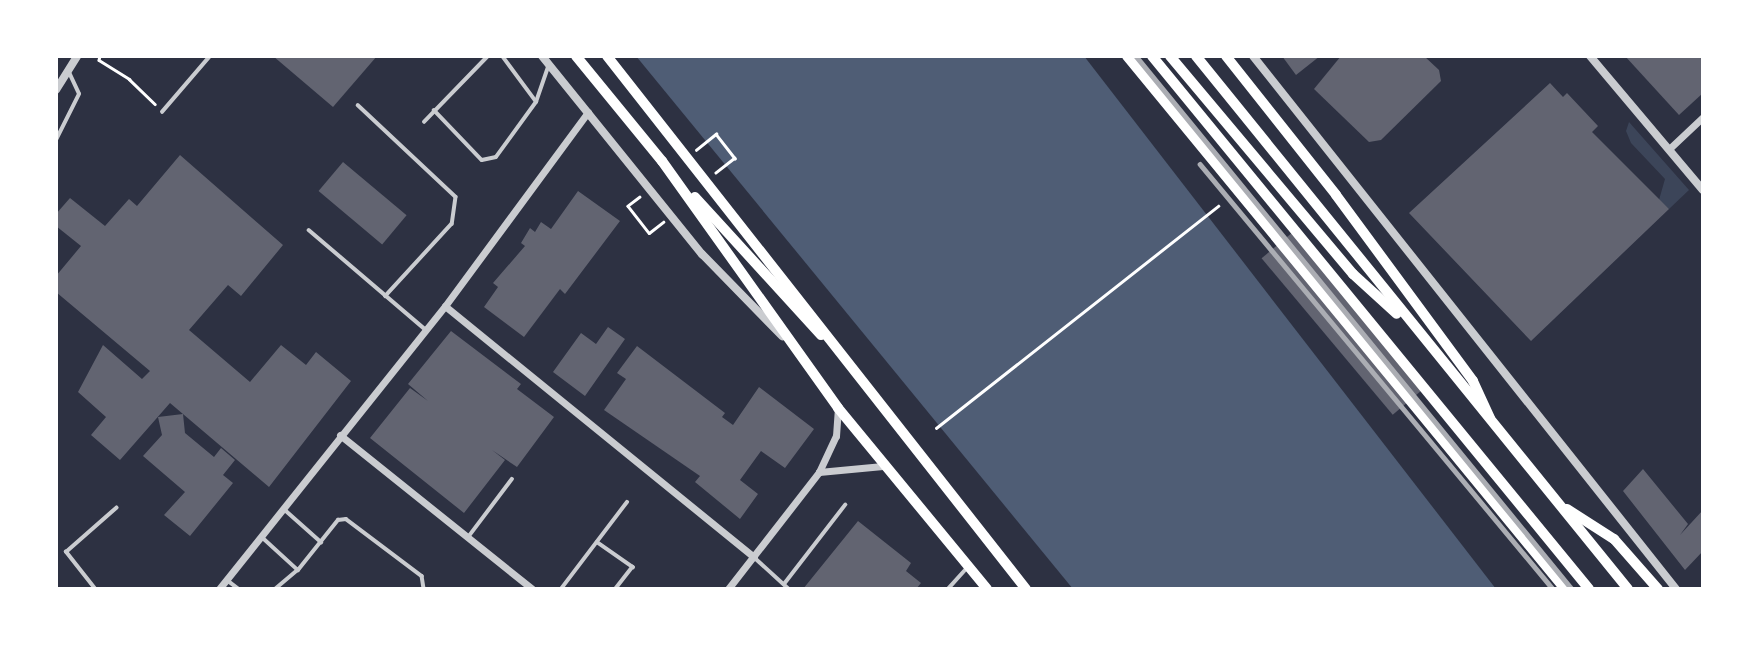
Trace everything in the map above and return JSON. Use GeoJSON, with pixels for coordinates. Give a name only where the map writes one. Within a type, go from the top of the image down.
{"type":"FeatureCollection","features":[{"type":"Feature","properties":{"kind":"main road"},"geometry":{"type":"LineString","coordinates":[[576,56],[662,161],[804,319],[846,359]]}},
{"type":"Feature","properties":{"kind":"main road"},"geometry":{"type":"LineString","coordinates":[[607,56],[1026,589]]}},
{"type":"Feature","properties":{"kind":"main road"},"geometry":{"type":"LineString","coordinates":[[1127,56],[1565,589]]}},
{"type":"Feature","properties":{"kind":"main road"},"geometry":{"type":"LineString","coordinates":[[1152,56],[1589,589]]}},
{"type":"Feature","properties":{"kind":"main road"},"geometry":{"type":"LineString","coordinates":[[1170,56],[1353,274],[1408,321]]}},
{"type":"Feature","properties":{"kind":"main road"},"geometry":{"type":"LineString","coordinates":[[1196,56],[1408,321],[1628,589]]}},
{"type":"Feature","properties":{"kind":"main road"},"geometry":{"type":"LineString","coordinates":[[1226,56],[1336,194],[1473,381],[1492,424]]}},
{"type":"Feature","properties":{"kind":"main road"},"geometry":{"type":"LineString","coordinates":[[662,161],[838,408],[883,466],[987,589]]}},
{"type":"Feature","properties":{"kind":"main road"},"geometry":{"type":"LineString","coordinates":[[1562,506],[1614,539],[1658,589]]}},
{"type":"Feature","properties":{"kind":"street"},"geometry":{"type":"LineString","coordinates":[[56,90],[77,56]]}},
{"type":"Feature","properties":{"kind":"street"},"geometry":{"type":"LineString","coordinates":[[542,56],[671,216],[802,356]]}},
{"type":"Feature","properties":{"kind":"street"},"geometry":{"type":"LineString","coordinates":[[1252,56],[1676,589]]}},
{"type":"Feature","properties":{"kind":"street"},"geometry":{"type":"LineString","coordinates":[[1591,56],[1703,190]]}},
{"type":"Feature","properties":{"kind":"street"},"geometry":{"type":"LineString","coordinates":[[219,589],[445,306],[588,112]]}},
{"type":"Feature","properties":{"kind":"street"},"geometry":{"type":"LineString","coordinates":[[1669,149],[1703,117]]}},
{"type":"Feature","properties":{"kind":"street"},"geometry":{"type":"LineString","coordinates":[[445,306],[754,557]]}},
{"type":"Feature","properties":{"kind":"street"},"geometry":{"type":"LineString","coordinates":[[729,589],[818,472],[836,436],[838,408]]}},
{"type":"Feature","properties":{"kind":"street"},"geometry":{"type":"LineString","coordinates":[[340,435],[532,589]]}},
{"type":"Feature","properties":{"kind":"street"},"geometry":{"type":"LineString","coordinates":[[818,472],[883,466]]}},
{"type":"Feature","properties":{"kind":"lane"},"geometry":{"type":"LineString","coordinates":[[162,112],[210,56]]}},
{"type":"Feature","properties":{"kind":"lane"},"geometry":{"type":"LineString","coordinates":[[424,122],[488,56]]}},
{"type":"Feature","properties":{"kind":"lane"},"geometry":{"type":"LineString","coordinates":[[502,56],[536,102]]}},
{"type":"Feature","properties":{"kind":"lane"},"geometry":{"type":"LineString","coordinates":[[433,110],[482,160],[489,160],[496,157],[536,102],[549,64]]}},
{"type":"Feature","properties":{"kind":"lane"},"geometry":{"type":"LineString","coordinates":[[56,140],[79,94],[68,71]]}},
{"type":"Feature","properties":{"kind":"lane"},"geometry":{"type":"LineString","coordinates":[[358,105],[456,197],[452,224],[386,296]]}},
{"type":"Feature","properties":{"kind":"lane"},"geometry":{"type":"LineString","coordinates":[[309,230],[425,329]]}},
{"type":"Feature","properties":{"kind":"lane"},"geometry":{"type":"LineString","coordinates":[[467,538],[512,479]]}},
{"type":"Feature","properties":{"kind":"lane"},"geometry":{"type":"LineString","coordinates":[[561,589],[627,502]]}},
{"type":"Feature","properties":{"kind":"lane"},"geometry":{"type":"LineString","coordinates":[[784,584],[845,505]]}},
{"type":"Feature","properties":{"kind":"lane"},"geometry":{"type":"LineString","coordinates":[[95,589],[66,552],[117,508]]}},
{"type":"Feature","properties":{"kind":"lane"},"geometry":{"type":"LineString","coordinates":[[284,509],[321,542]]}},
{"type":"Feature","properties":{"kind":"lane"},"geometry":{"type":"LineString","coordinates":[[275,589],[298,569],[338,520],[357,523],[422,576],[424,589]]}},
{"type":"Feature","properties":{"kind":"lane"},"geometry":{"type":"LineString","coordinates":[[262,537],[298,569]]}},
{"type":"Feature","properties":{"kind":"lane"},"geometry":{"type":"LineString","coordinates":[[597,541],[633,567],[616,589]]}},
{"type":"Feature","properties":{"kind":"lane"},"geometry":{"type":"LineString","coordinates":[[754,557],[789,589]]}},
{"type":"Feature","properties":{"kind":"lane"},"geometry":{"type":"LineString","coordinates":[[948,589],[968,567]]}},
{"type":"Feature","properties":{"kind":"lane"},"geometry":{"type":"LineString","coordinates":[[227,580],[239,589]]}},
{"type":"Feature","properties":{"kind":"path"},"geometry":{"type":"LineString","coordinates":[[100,56],[99,61],[146,93],[162,112]]}},
{"type":"Feature","properties":{"kind":"path"},"geometry":{"type":"LineString","coordinates":[[705,181],[735,158],[716,134]]}},
{"type":"Feature","properties":{"kind":"path"},"geometry":{"type":"LineString","coordinates":[[628,206],[649,233],[671,216]]}},
{"type":"Feature","properties":{"kind":"path"},"geometry":{"type":"LineString","coordinates":[[936,428],[1218,206]]}},
{"type":"Feature","properties":{"kind":"shaded area"},"geometry":{"type":"Polygon","coordinates":[[[636,56],[1084,56],[1496,589],[1073,589],[636,56]]]}},
{"type":"Feature","properties":{"kind":"shaded area"},"geometry":{"type":"Polygon","coordinates":[[[1629,122],[1689,190],[1669,209],[1659,200],[1665,179],[1631,143],[1626,131],[1629,122]]]}},
{"type":"Feature","properties":{"kind":"building"},"geometry":{"type":"Polygon","coordinates":[[[273,56],[377,56],[333,107],[273,56]]]}},
{"type":"Feature","properties":{"kind":"building"},"geometry":{"type":"Polygon","coordinates":[[[1282,56],[1320,56],[1296,75],[1282,56]]]}},
{"type":"Feature","properties":{"kind":"building"},"geometry":{"type":"Polygon","coordinates":[[[1341,56],[1424,56],[1439,70],[1441,81],[1381,140],[1369,142],[1314,89],[1341,56]]]}},
{"type":"Feature","properties":{"kind":"building"},"geometry":{"type":"Polygon","coordinates":[[[1625,56],[1703,56],[1703,93],[1679,115],[1625,56]]]}},
{"type":"Feature","properties":{"kind":"building"},"geometry":{"type":"Polygon","coordinates":[[[1550,83],[1563,97],[1567,93],[1598,126],[1592,132],[1669,209],[1531,341],[1409,213],[1550,83]]]}},
{"type":"Feature","properties":{"kind":"building"},"geometry":{"type":"Polygon","coordinates":[[[180,155],[283,245],[241,296],[228,285],[189,330],[250,382],[281,345],[306,365],[316,352],[351,381],[269,487],[170,403],[120,460],[91,435],[106,417],[78,392],[103,345],[142,379],[150,371],[56,292],[56,276],[81,246],[56,226],[56,214],[70,198],[105,226],[129,199],[137,206],[180,155]]]}},
{"type":"Feature","properties":{"kind":"building"},"geometry":{"type":"Polygon","coordinates":[[[343,162],[407,215],[382,244],[319,191],[343,162]]]}},
{"type":"Feature","properties":{"kind":"building"},"geometry":{"type":"Polygon","coordinates":[[[578,191],[620,221],[565,294],[560,289],[524,337],[484,307],[498,287],[493,283],[525,246],[521,243],[530,228],[535,232],[541,222],[551,229],[578,191]]]}},
{"type":"Feature","properties":{"kind":"building"},"geometry":{"type":"Polygon","coordinates":[[[1293,232],[1424,388],[1393,415],[1262,258],[1293,232]]]}},
{"type":"Feature","properties":{"kind":"building"},"geometry":{"type":"Polygon","coordinates":[[[608,327],[625,339],[585,396],[553,372],[581,333],[596,344],[608,327]]]}},
{"type":"Feature","properties":{"kind":"building"},"geometry":{"type":"Polygon","coordinates":[[[451,331],[521,384],[517,389],[554,417],[517,467],[492,450],[505,460],[464,513],[370,438],[410,388],[428,401],[408,384],[451,331]]]}},
{"type":"Feature","properties":{"kind":"building"},"geometry":{"type":"Polygon","coordinates":[[[637,346],[725,413],[722,417],[733,425],[759,387],[814,429],[785,468],[761,451],[740,480],[758,494],[740,519],[695,482],[700,476],[604,410],[626,379],[617,373],[637,346]]]}},
{"type":"Feature","properties":{"kind":"building"},"geometry":{"type":"Polygon","coordinates":[[[183,414],[185,433],[214,457],[221,448],[235,460],[223,475],[233,483],[190,536],[164,515],[185,492],[143,456],[162,435],[158,417],[183,414]]]}},
{"type":"Feature","properties":{"kind":"building"},"geometry":{"type":"Polygon","coordinates":[[[1643,469],[1688,524],[1680,535],[1703,510],[1703,551],[1685,570],[1623,491],[1643,469]]]}},
{"type":"Feature","properties":{"kind":"building"},"geometry":{"type":"Polygon","coordinates":[[[858,521],[911,563],[906,571],[921,583],[916,589],[803,589],[858,521]]]}},
{"type":"Feature","properties":{"kind":"railway"},"geometry":{"type":"LineString","coordinates":[[1136,56],[1572,589]]}},
{"type":"Feature","properties":{"kind":"railway"},"geometry":{"type":"LineString","coordinates":[[1200,164],[1553,589]]}}]}
